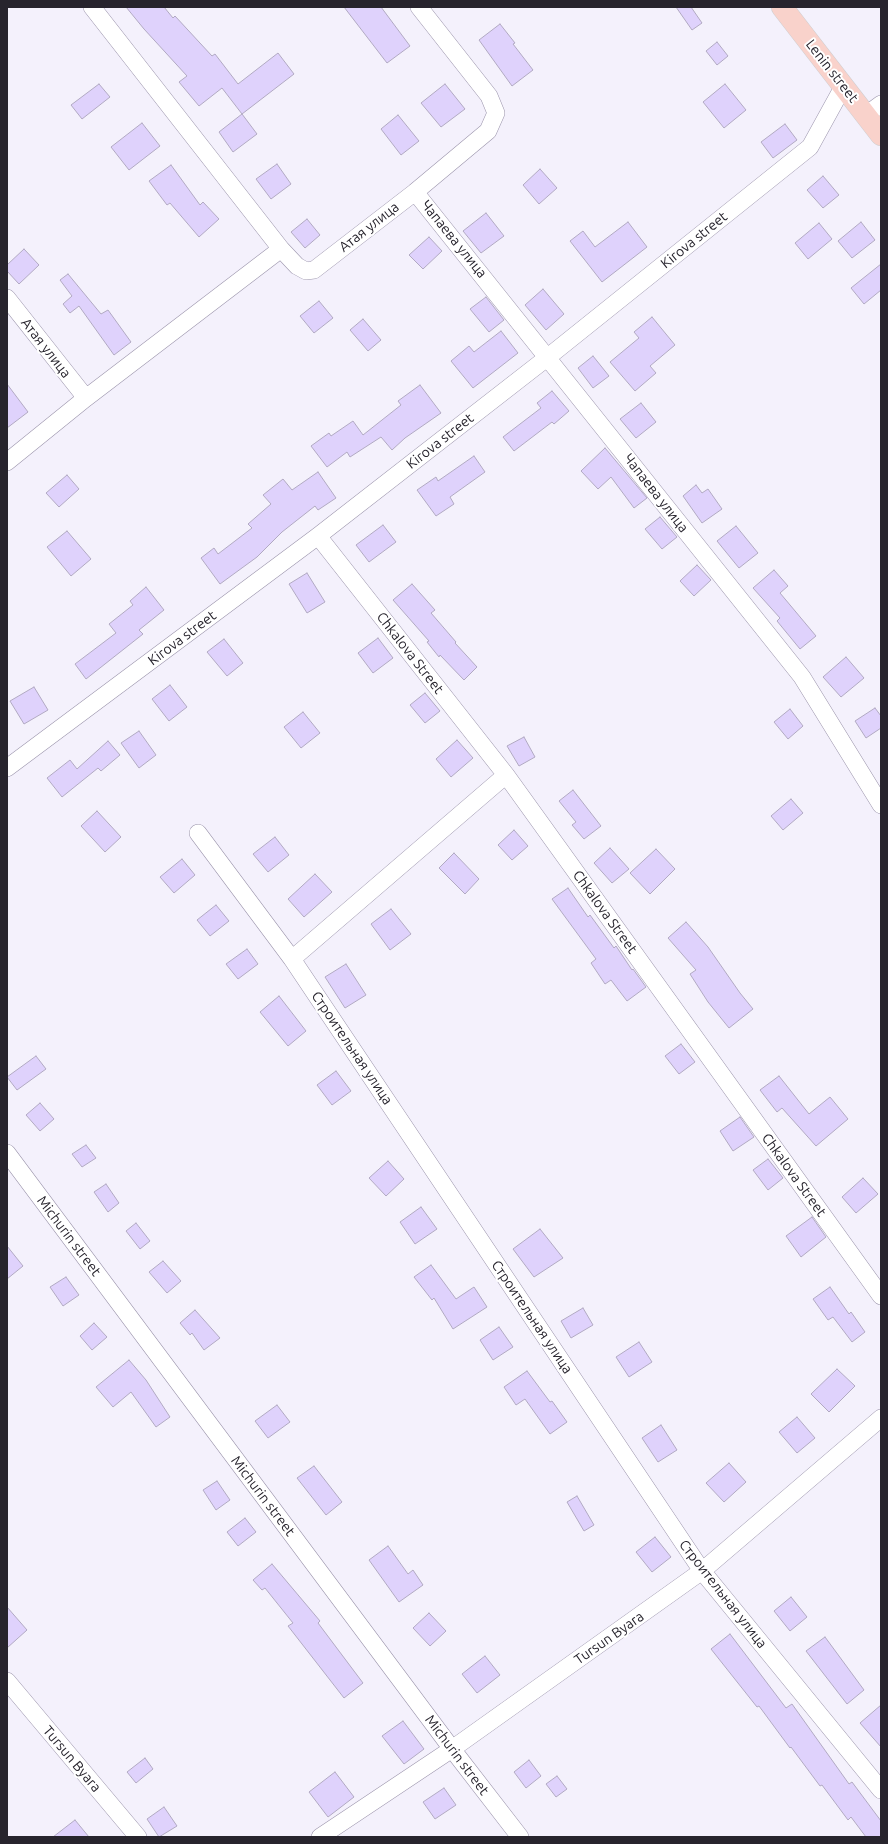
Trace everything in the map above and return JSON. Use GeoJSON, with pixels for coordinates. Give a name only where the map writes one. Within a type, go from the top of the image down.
{"type":"FeatureCollection","features":[{"type":"Feature","properties":{"kind":"main road","name":"Lenin street"},"geometry":{"type":"LineString","coordinates":[[782,7],[843,87],[874,110],[881,135]]}},
{"type":"Feature","properties":{"kind":"street","name":"Атая улица"},"geometry":{"type":"LineString","coordinates":[[92,7],[281,249],[296,266],[306,271],[314,270],[416,192],[488,131],[496,113],[489,96],[419,7]]}},
{"type":"Feature","properties":{"kind":"street","name":"Kirova street"},"geometry":{"type":"LineString","coordinates":[[7,768],[318,536],[548,357],[810,147],[843,87]]}},
{"type":"Feature","properties":{"kind":"street","name":"Чапаева улица"},"geometry":{"type":"LineString","coordinates":[[416,192],[802,677],[881,805]]}},
{"type":"Feature","properties":{"kind":"street"},"geometry":{"type":"LineString","coordinates":[[7,462],[86,398],[281,249]]}},
{"type":"Feature","properties":{"kind":"street","name":"Атая улица"},"geometry":{"type":"LineString","coordinates":[[7,298],[86,398]]}},
{"type":"Feature","properties":{"kind":"street","name":"Chkalova Street"},"geometry":{"type":"LineString","coordinates":[[318,536],[506,775],[881,1296]]}},
{"type":"Feature","properties":{"kind":"street"},"geometry":{"type":"LineString","coordinates":[[292,959],[506,775]]}},
{"type":"Feature","properties":{"kind":"street","name":"Строительная улица"},"geometry":{"type":"LineString","coordinates":[[198,833],[292,959],[702,1571],[881,1790]]}},
{"type":"Feature","properties":{"kind":"street","name":"Michurin street"},"geometry":{"type":"LineString","coordinates":[[7,1153],[452,1749],[520,1837]]}},
{"type":"Feature","properties":{"kind":"street","name":"Tursun Byara"},"geometry":{"type":"LineString","coordinates":[[320,1837],[452,1749],[702,1571],[881,1418]]}},
{"type":"Feature","properties":{"kind":"street","name":"Tursun Byara"},"geometry":{"type":"LineString","coordinates":[[7,1682],[138,1837]]}},
{"type":"Feature","properties":{"kind":"building"},"geometry":{"type":"Polygon","coordinates":[[[126,7],[164,7],[173,18],[175,16],[212,56],[215,54],[238,84],[278,53],[294,74],[242,114],[222,88],[199,106],[179,82],[187,76],[126,7]]]}},
{"type":"Feature","properties":{"kind":"building"},"geometry":{"type":"Polygon","coordinates":[[[344,7],[381,7],[410,46],[387,63],[344,7]]]}},
{"type":"Feature","properties":{"kind":"building"},"geometry":{"type":"Polygon","coordinates":[[[676,7],[691,7],[702,23],[692,30],[676,7]]]}},
{"type":"Feature","properties":{"kind":"building"},"geometry":{"type":"Polygon","coordinates":[[[500,24],[533,70],[512,86],[479,40],[500,24]]]}},
{"type":"Feature","properties":{"kind":"building"},"geometry":{"type":"Polygon","coordinates":[[[717,42],[728,56],[717,65],[706,51],[717,42]]]}},
{"type":"Feature","properties":{"kind":"building"},"geometry":{"type":"Polygon","coordinates":[[[99,84],[110,97],[82,119],[71,105],[99,84]]]}},
{"type":"Feature","properties":{"kind":"building"},"geometry":{"type":"Polygon","coordinates":[[[445,84],[465,109],[441,127],[421,103],[445,84]]]}},
{"type":"Feature","properties":{"kind":"building"},"geometry":{"type":"Polygon","coordinates":[[[725,84],[746,110],[724,128],[703,102],[725,84]]]}},
{"type":"Feature","properties":{"kind":"building"},"geometry":{"type":"Polygon","coordinates":[[[242,114],[257,134],[233,152],[219,132],[242,114]]]}},
{"type":"Feature","properties":{"kind":"building"},"geometry":{"type":"Polygon","coordinates":[[[398,115],[419,141],[401,155],[381,129],[398,115]]]}},
{"type":"Feature","properties":{"kind":"building"},"geometry":{"type":"Polygon","coordinates":[[[142,123],[160,146],[129,170],[111,147],[142,123]]]}},
{"type":"Feature","properties":{"kind":"building"},"geometry":{"type":"Polygon","coordinates":[[[785,124],[797,140],[773,158],[761,142],[785,124]]]}},
{"type":"Feature","properties":{"kind":"building"},"geometry":{"type":"Polygon","coordinates":[[[277,164],[291,184],[271,199],[256,179],[277,164]]]}},
{"type":"Feature","properties":{"kind":"building"},"geometry":{"type":"Polygon","coordinates":[[[171,165],[200,205],[203,202],[219,219],[199,237],[170,203],[167,205],[149,181],[171,165]]]}},
{"type":"Feature","properties":{"kind":"building"},"geometry":{"type":"Polygon","coordinates":[[[540,169],[557,188],[539,204],[523,185],[540,169]]]}},
{"type":"Feature","properties":{"kind":"building"},"geometry":{"type":"Polygon","coordinates":[[[823,176],[839,195],[823,208],[807,190],[823,176]]]}},
{"type":"Feature","properties":{"kind":"building"},"geometry":{"type":"Polygon","coordinates":[[[486,213],[504,236],[481,253],[463,231],[486,213]]]}},
{"type":"Feature","properties":{"kind":"building"},"geometry":{"type":"Polygon","coordinates":[[[307,219],[320,235],[305,248],[291,232],[307,219]]]}},
{"type":"Feature","properties":{"kind":"building"},"geometry":{"type":"Polygon","coordinates":[[[628,222],[647,247],[602,282],[570,241],[583,231],[595,247],[628,222]]]}},
{"type":"Feature","properties":{"kind":"building"},"geometry":{"type":"Polygon","coordinates":[[[861,222],[875,240],[852,258],[838,241],[861,222]]]}},
{"type":"Feature","properties":{"kind":"building"},"geometry":{"type":"Polygon","coordinates":[[[819,223],[832,239],[808,259],[795,243],[819,223]]]}},
{"type":"Feature","properties":{"kind":"building"},"geometry":{"type":"Polygon","coordinates":[[[429,237],[442,251],[423,269],[409,255],[429,237]]]}},
{"type":"Feature","properties":{"kind":"building"},"geometry":{"type":"Polygon","coordinates":[[[24,249],[39,265],[19,284],[7,271],[7,265],[24,249]]]}},
{"type":"Feature","properties":{"kind":"building"},"geometry":{"type":"Polygon","coordinates":[[[881,264],[881,290],[864,304],[851,288],[881,264]]]}},
{"type":"Feature","properties":{"kind":"building"},"geometry":{"type":"Polygon","coordinates":[[[68,274],[101,314],[108,310],[131,342],[114,355],[79,306],[70,313],[63,304],[72,296],[60,280],[68,274]]]}},
{"type":"Feature","properties":{"kind":"building"},"geometry":{"type":"Polygon","coordinates":[[[543,289],[564,314],[546,330],[525,305],[543,289]]]}},
{"type":"Feature","properties":{"kind":"building"},"geometry":{"type":"Polygon","coordinates":[[[486,297],[504,320],[489,332],[470,309],[486,297]]]}},
{"type":"Feature","properties":{"kind":"building"},"geometry":{"type":"Polygon","coordinates":[[[319,301],[333,318],[314,333],[300,316],[319,301]]]}},
{"type":"Feature","properties":{"kind":"building"},"geometry":{"type":"Polygon","coordinates":[[[652,317],[675,345],[650,366],[656,373],[635,391],[610,362],[639,338],[634,332],[652,317]]]}},
{"type":"Feature","properties":{"kind":"building"},"geometry":{"type":"Polygon","coordinates":[[[363,319],[381,340],[368,351],[350,330],[363,319]]]}},
{"type":"Feature","properties":{"kind":"building"},"geometry":{"type":"Polygon","coordinates":[[[501,331],[518,353],[473,388],[451,361],[469,346],[474,352],[501,331]]]}},
{"type":"Feature","properties":{"kind":"building"},"geometry":{"type":"Polygon","coordinates":[[[593,356],[609,376],[593,388],[578,368],[593,356]]]}},
{"type":"Feature","properties":{"kind":"building"},"geometry":{"type":"Polygon","coordinates":[[[7,384],[28,412],[7,428],[7,384]]]}},
{"type":"Feature","properties":{"kind":"building"},"geometry":{"type":"Polygon","coordinates":[[[420,385],[441,413],[405,438],[392,450],[381,437],[350,457],[347,452],[327,467],[311,446],[329,433],[331,436],[353,421],[363,435],[401,405],[398,401],[420,385]]]}},
{"type":"Feature","properties":{"kind":"building"},"geometry":{"type":"Polygon","coordinates":[[[552,391],[569,411],[554,424],[552,422],[514,451],[503,437],[541,408],[537,403],[552,391]]]}},
{"type":"Feature","properties":{"kind":"building"},"geometry":{"type":"Polygon","coordinates":[[[641,403],[656,422],[636,438],[620,419],[641,403]]]}},
{"type":"Feature","properties":{"kind":"building"},"geometry":{"type":"Polygon","coordinates":[[[605,448],[647,498],[634,508],[611,477],[598,489],[581,471],[605,448]]]}},
{"type":"Feature","properties":{"kind":"building"},"geometry":{"type":"Polygon","coordinates":[[[474,456],[485,472],[450,497],[454,504],[436,516],[417,490],[436,477],[438,481],[474,456]]]}},
{"type":"Feature","properties":{"kind":"building"},"geometry":{"type":"Polygon","coordinates":[[[318,472],[336,498],[318,510],[315,506],[282,532],[257,557],[220,584],[201,558],[214,548],[218,554],[252,528],[248,524],[271,504],[263,495],[283,479],[292,490],[318,472]]]}},
{"type":"Feature","properties":{"kind":"building"},"geometry":{"type":"Polygon","coordinates":[[[67,475],[79,489],[59,507],[46,493],[67,475]]]}},
{"type":"Feature","properties":{"kind":"building"},"geometry":{"type":"Polygon","coordinates":[[[696,485],[702,493],[708,489],[722,509],[702,523],[683,496],[696,485]]]}},
{"type":"Feature","properties":{"kind":"building"},"geometry":{"type":"Polygon","coordinates":[[[660,517],[677,537],[662,549],[645,529],[660,517]]]}},
{"type":"Feature","properties":{"kind":"building"},"geometry":{"type":"Polygon","coordinates":[[[383,525],[396,542],[369,562],[356,545],[383,525]]]}},
{"type":"Feature","properties":{"kind":"building"},"geometry":{"type":"Polygon","coordinates":[[[736,526],[758,553],[739,568],[717,541],[736,526]]]}},
{"type":"Feature","properties":{"kind":"building"},"geometry":{"type":"Polygon","coordinates":[[[67,531],[91,559],[71,576],[47,547],[67,531]]]}},
{"type":"Feature","properties":{"kind":"building"},"geometry":{"type":"Polygon","coordinates":[[[697,565],[711,580],[694,596],[680,581],[697,565]]]}},
{"type":"Feature","properties":{"kind":"building"},"geometry":{"type":"Polygon","coordinates":[[[774,570],[788,586],[780,593],[816,636],[800,649],[777,621],[780,618],[753,588],[774,570]]]}},
{"type":"Feature","properties":{"kind":"building"},"geometry":{"type":"Polygon","coordinates":[[[307,573],[325,602],[307,613],[289,584],[307,573]]]}},
{"type":"Feature","properties":{"kind":"building"},"geometry":{"type":"Polygon","coordinates":[[[412,584],[435,610],[431,613],[477,667],[464,680],[440,655],[439,657],[427,642],[429,641],[393,600],[412,584]]]}},
{"type":"Feature","properties":{"kind":"building"},"geometry":{"type":"Polygon","coordinates":[[[146,587],[164,610],[139,630],[143,634],[86,679],[75,664],[116,633],[109,624],[133,605],[130,601],[146,587]]]}},
{"type":"Feature","properties":{"kind":"building"},"geometry":{"type":"Polygon","coordinates":[[[378,638],[393,658],[373,673],[358,653],[378,638]]]}},
{"type":"Feature","properties":{"kind":"building"},"geometry":{"type":"Polygon","coordinates":[[[224,639],[243,663],[227,676],[207,652],[224,639]]]}},
{"type":"Feature","properties":{"kind":"building"},"geometry":{"type":"Polygon","coordinates":[[[846,657],[864,678],[841,697],[823,677],[846,657]]]}},
{"type":"Feature","properties":{"kind":"building"},"geometry":{"type":"Polygon","coordinates":[[[170,685],[187,707],[169,721],[152,699],[170,685]]]}},
{"type":"Feature","properties":{"kind":"building"},"geometry":{"type":"Polygon","coordinates":[[[34,687],[48,710],[24,724],[10,701],[34,687]]]}},
{"type":"Feature","properties":{"kind":"building"},"geometry":{"type":"Polygon","coordinates":[[[425,693],[440,711],[425,723],[410,705],[425,693]]]}},
{"type":"Feature","properties":{"kind":"building"},"geometry":{"type":"Polygon","coordinates":[[[875,708],[881,716],[881,728],[866,738],[855,721],[875,708]]]}},
{"type":"Feature","properties":{"kind":"building"},"geometry":{"type":"Polygon","coordinates":[[[790,709],[803,726],[788,739],[774,722],[790,709]]]}},
{"type":"Feature","properties":{"kind":"building"},"geometry":{"type":"Polygon","coordinates":[[[303,712],[320,733],[301,748],[284,727],[303,712]]]}},
{"type":"Feature","properties":{"kind":"building"},"geometry":{"type":"Polygon","coordinates":[[[139,731],[156,755],[139,768],[121,743],[139,731]]]}},
{"type":"Feature","properties":{"kind":"building"},"geometry":{"type":"Polygon","coordinates":[[[524,737],[535,757],[519,766],[507,746],[524,737]]]}},
{"type":"Feature","properties":{"kind":"building"},"geometry":{"type":"Polygon","coordinates":[[[457,740],[473,758],[451,777],[436,759],[457,740]]]}},
{"type":"Feature","properties":{"kind":"building"},"geometry":{"type":"Polygon","coordinates":[[[108,741],[120,755],[101,771],[98,768],[62,797],[47,778],[70,760],[77,769],[108,741]]]}},
{"type":"Feature","properties":{"kind":"building"},"geometry":{"type":"Polygon","coordinates":[[[573,790],[601,826],[584,839],[572,825],[576,822],[559,801],[573,790]]]}},
{"type":"Feature","properties":{"kind":"building"},"geometry":{"type":"Polygon","coordinates":[[[791,799],[803,813],[783,830],[771,816],[791,799]]]}},
{"type":"Feature","properties":{"kind":"building"},"geometry":{"type":"Polygon","coordinates":[[[97,811],[121,837],[105,852],[81,826],[97,811]]]}},
{"type":"Feature","properties":{"kind":"building"},"geometry":{"type":"Polygon","coordinates":[[[514,830],[528,846],[512,860],[498,845],[514,830]]]}},
{"type":"Feature","properties":{"kind":"building"},"geometry":{"type":"Polygon","coordinates":[[[275,837],[289,855],[268,872],[253,854],[275,837]]]}},
{"type":"Feature","properties":{"kind":"building"},"geometry":{"type":"Polygon","coordinates":[[[610,848],[629,869],[612,883],[594,863],[610,848]]]}},
{"type":"Feature","properties":{"kind":"building"},"geometry":{"type":"Polygon","coordinates":[[[656,849],[675,869],[650,894],[630,873],[656,849]]]}},
{"type":"Feature","properties":{"kind":"building"},"geometry":{"type":"Polygon","coordinates":[[[454,853],[479,879],[465,894],[439,868],[454,853]]]}},
{"type":"Feature","properties":{"kind":"building"},"geometry":{"type":"Polygon","coordinates":[[[182,859],[195,875],[174,893],[160,877],[182,859]]]}},
{"type":"Feature","properties":{"kind":"building"},"geometry":{"type":"Polygon","coordinates":[[[315,874],[332,892],[304,917],[288,899],[315,874]]]}},
{"type":"Feature","properties":{"kind":"building"},"geometry":{"type":"Polygon","coordinates":[[[568,888],[588,917],[590,915],[614,948],[616,946],[632,970],[633,969],[646,987],[627,1001],[611,980],[605,984],[591,963],[596,959],[552,899],[568,888]]]}},
{"type":"Feature","properties":{"kind":"building"},"geometry":{"type":"Polygon","coordinates":[[[216,905],[229,921],[210,936],[197,920],[216,905]]]}},
{"type":"Feature","properties":{"kind":"building"},"geometry":{"type":"Polygon","coordinates":[[[391,909],[411,934],[390,950],[371,924],[391,909]]]}},
{"type":"Feature","properties":{"kind":"building"},"geometry":{"type":"Polygon","coordinates":[[[686,922],[708,947],[753,1009],[729,1028],[708,1002],[690,974],[696,970],[668,938],[686,922]]]}},
{"type":"Feature","properties":{"kind":"building"},"geometry":{"type":"Polygon","coordinates":[[[247,949],[258,964],[238,979],[226,964],[247,949]]]}},
{"type":"Feature","properties":{"kind":"building"},"geometry":{"type":"Polygon","coordinates":[[[346,964],[366,995],[345,1008],[325,977],[346,964]]]}},
{"type":"Feature","properties":{"kind":"building"},"geometry":{"type":"Polygon","coordinates":[[[279,996],[306,1031],[288,1046],[260,1012],[279,996]]]}},
{"type":"Feature","properties":{"kind":"building"},"geometry":{"type":"Polygon","coordinates":[[[681,1044],[695,1062],[679,1074],[665,1056],[681,1044]]]}},
{"type":"Feature","properties":{"kind":"building"},"geometry":{"type":"Polygon","coordinates":[[[36,1056],[46,1069],[17,1090],[7,1077],[36,1056]]]}},
{"type":"Feature","properties":{"kind":"building"},"geometry":{"type":"Polygon","coordinates":[[[336,1071],[351,1091],[332,1105],[317,1085],[336,1071]]]}},
{"type":"Feature","properties":{"kind":"building"},"geometry":{"type":"Polygon","coordinates":[[[779,1076],[809,1114],[830,1097],[848,1119],[816,1146],[782,1108],[777,1112],[760,1090],[779,1076]]]}},
{"type":"Feature","properties":{"kind":"building"},"geometry":{"type":"Polygon","coordinates":[[[40,1103],[54,1119],[40,1131],[26,1115],[40,1103]]]}},
{"type":"Feature","properties":{"kind":"building"},"geometry":{"type":"Polygon","coordinates":[[[740,1117],[754,1137],[733,1151],[720,1131],[740,1117]]]}},
{"type":"Feature","properties":{"kind":"building"},"geometry":{"type":"Polygon","coordinates":[[[86,1145],[96,1158],[82,1167],[72,1154],[86,1145]]]}},
{"type":"Feature","properties":{"kind":"building"},"geometry":{"type":"Polygon","coordinates":[[[768,1159],[783,1178],[768,1190],[753,1170],[768,1159]]]}},
{"type":"Feature","properties":{"kind":"building"},"geometry":{"type":"Polygon","coordinates":[[[388,1161],[404,1179],[386,1196],[369,1178],[388,1161]]]}},
{"type":"Feature","properties":{"kind":"building"},"geometry":{"type":"Polygon","coordinates":[[[863,1178],[878,1194],[856,1213],[842,1197],[863,1178]]]}},
{"type":"Feature","properties":{"kind":"building"},"geometry":{"type":"Polygon","coordinates":[[[106,1184],[119,1203],[108,1212],[94,1192],[106,1184]]]}},
{"type":"Feature","properties":{"kind":"building"},"geometry":{"type":"Polygon","coordinates":[[[421,1207],[437,1229],[415,1244],[400,1222],[421,1207]]]}},
{"type":"Feature","properties":{"kind":"building"},"geometry":{"type":"Polygon","coordinates":[[[812,1217],[826,1237],[801,1257],[786,1236],[812,1217]]]}},
{"type":"Feature","properties":{"kind":"building"},"geometry":{"type":"Polygon","coordinates":[[[136,1223],[150,1241],[140,1249],[126,1231],[136,1223]]]}},
{"type":"Feature","properties":{"kind":"building"},"geometry":{"type":"Polygon","coordinates":[[[540,1229],[563,1258],[534,1277],[513,1249],[540,1229]]]}},
{"type":"Feature","properties":{"kind":"building"},"geometry":{"type":"Polygon","coordinates":[[[7,1246],[23,1266],[7,1279],[7,1246]]]}},
{"type":"Feature","properties":{"kind":"building"},"geometry":{"type":"Polygon","coordinates":[[[163,1261],[181,1281],[167,1293],[149,1272],[163,1261]]]}},
{"type":"Feature","properties":{"kind":"building"},"geometry":{"type":"Polygon","coordinates":[[[431,1265],[456,1299],[474,1287],[487,1307],[453,1329],[434,1298],[432,1300],[414,1277],[431,1265]]]}},
{"type":"Feature","properties":{"kind":"building"},"geometry":{"type":"Polygon","coordinates":[[[66,1277],[79,1295],[63,1306],[50,1287],[66,1277]]]}},
{"type":"Feature","properties":{"kind":"building"},"geometry":{"type":"Polygon","coordinates":[[[830,1287],[849,1314],[851,1312],[865,1332],[852,1342],[833,1317],[828,1320],[813,1299],[830,1287]]]}},
{"type":"Feature","properties":{"kind":"building"},"geometry":{"type":"Polygon","coordinates":[[[583,1308],[593,1325],[571,1338],[561,1321],[583,1308]]]}},
{"type":"Feature","properties":{"kind":"building"},"geometry":{"type":"Polygon","coordinates":[[[195,1310],[220,1338],[204,1350],[192,1333],[190,1335],[180,1323],[195,1310]]]}},
{"type":"Feature","properties":{"kind":"building"},"geometry":{"type":"Polygon","coordinates":[[[94,1323],[107,1337],[92,1350],[80,1336],[94,1323]]]}},
{"type":"Feature","properties":{"kind":"building"},"geometry":{"type":"Polygon","coordinates":[[[499,1327],[513,1347],[493,1360],[480,1340],[499,1327]]]}},
{"type":"Feature","properties":{"kind":"building"},"geometry":{"type":"Polygon","coordinates":[[[639,1342],[652,1362],[629,1377],[616,1357],[639,1342]]]}},
{"type":"Feature","properties":{"kind":"building"},"geometry":{"type":"Polygon","coordinates":[[[129,1360],[146,1380],[170,1417],[156,1427],[131,1392],[113,1407],[96,1387],[129,1360]]]}},
{"type":"Feature","properties":{"kind":"building"},"geometry":{"type":"Polygon","coordinates":[[[837,1369],[855,1386],[829,1412],[811,1394],[837,1369]]]}},
{"type":"Feature","properties":{"kind":"building"},"geometry":{"type":"Polygon","coordinates":[[[527,1371],[567,1422],[550,1434],[525,1399],[516,1405],[504,1387],[527,1371]]]}},
{"type":"Feature","properties":{"kind":"building"},"geometry":{"type":"Polygon","coordinates":[[[277,1405],[290,1422],[268,1438],[255,1421],[277,1405]]]}},
{"type":"Feature","properties":{"kind":"building"},"geometry":{"type":"Polygon","coordinates":[[[797,1417],[815,1438],[797,1453],[779,1432],[797,1417]]]}},
{"type":"Feature","properties":{"kind":"building"},"geometry":{"type":"Polygon","coordinates":[[[661,1425],[677,1450],[658,1462],[642,1438],[661,1425]]]}},
{"type":"Feature","properties":{"kind":"building"},"geometry":{"type":"Polygon","coordinates":[[[729,1463],[746,1482],[724,1502],[706,1483],[729,1463]]]}},
{"type":"Feature","properties":{"kind":"building"},"geometry":{"type":"Polygon","coordinates":[[[314,1466],[342,1502],[326,1515],[297,1478],[314,1466]]]}},
{"type":"Feature","properties":{"kind":"building"},"geometry":{"type":"Polygon","coordinates":[[[217,1481],[230,1500],[216,1510],[203,1490],[217,1481]]]}},
{"type":"Feature","properties":{"kind":"building"},"geometry":{"type":"Polygon","coordinates":[[[577,1496],[594,1525],[584,1531],[567,1502],[577,1496]]]}},
{"type":"Feature","properties":{"kind":"building"},"geometry":{"type":"Polygon","coordinates":[[[245,1518],[256,1532],[238,1546],[227,1532],[245,1518]]]}},
{"type":"Feature","properties":{"kind":"building"},"geometry":{"type":"Polygon","coordinates":[[[655,1537],[671,1557],[652,1572],[636,1552],[655,1537]]]}},
{"type":"Feature","properties":{"kind":"building"},"geometry":{"type":"Polygon","coordinates":[[[388,1546],[408,1574],[413,1570],[423,1585],[399,1602],[369,1560],[388,1546]]]}},
{"type":"Feature","properties":{"kind":"building"},"geometry":{"type":"Polygon","coordinates":[[[272,1564],[320,1621],[318,1623],[363,1683],[344,1698],[288,1626],[293,1623],[265,1588],[262,1590],[253,1580],[272,1564]]]}},
{"type":"Feature","properties":{"kind":"building"},"geometry":{"type":"Polygon","coordinates":[[[791,1597],[807,1617],[790,1631],[774,1611],[791,1597]]]}},
{"type":"Feature","properties":{"kind":"building"},"geometry":{"type":"Polygon","coordinates":[[[7,1607],[27,1630],[7,1648],[7,1607]]]}},
{"type":"Feature","properties":{"kind":"building"},"geometry":{"type":"Polygon","coordinates":[[[429,1613],[446,1631],[430,1646],[413,1628],[429,1613]]]}},
{"type":"Feature","properties":{"kind":"building"},"geometry":{"type":"Polygon","coordinates":[[[730,1634],[786,1708],[792,1704],[849,1784],[852,1782],[881,1821],[881,1837],[866,1837],[851,1817],[848,1820],[822,1785],[820,1786],[791,1747],[790,1748],[759,1706],[757,1707],[711,1649],[730,1634]]]}},
{"type":"Feature","properties":{"kind":"building"},"geometry":{"type":"Polygon","coordinates":[[[825,1637],[864,1690],[847,1704],[806,1651],[825,1637]]]}},
{"type":"Feature","properties":{"kind":"building"},"geometry":{"type":"Polygon","coordinates":[[[485,1656],[500,1675],[477,1693],[462,1674],[485,1656]]]}},
{"type":"Feature","properties":{"kind":"building"},"geometry":{"type":"Polygon","coordinates":[[[881,1705],[881,1747],[860,1723],[881,1705]]]}},
{"type":"Feature","properties":{"kind":"building"},"geometry":{"type":"Polygon","coordinates":[[[403,1721],[424,1749],[404,1764],[382,1736],[403,1721]]]}},
{"type":"Feature","properties":{"kind":"building"},"geometry":{"type":"Polygon","coordinates":[[[145,1758],[153,1769],[136,1783],[127,1772],[145,1758]]]}},
{"type":"Feature","properties":{"kind":"building"},"geometry":{"type":"Polygon","coordinates":[[[529,1760],[541,1776],[526,1788],[514,1772],[529,1760]]]}},
{"type":"Feature","properties":{"kind":"building"},"geometry":{"type":"Polygon","coordinates":[[[335,1772],[354,1797],[328,1817],[309,1792],[335,1772]]]}},
{"type":"Feature","properties":{"kind":"building"},"geometry":{"type":"Polygon","coordinates":[[[557,1776],[567,1789],[556,1797],[546,1784],[557,1776]]]}},
{"type":"Feature","properties":{"kind":"building"},"geometry":{"type":"Polygon","coordinates":[[[444,1788],[456,1805],[435,1819],[423,1802],[444,1788]]]}},
{"type":"Feature","properties":{"kind":"building"},"geometry":{"type":"Polygon","coordinates":[[[164,1807],[177,1826],[159,1837],[147,1819],[164,1807]]]}},
{"type":"Feature","properties":{"kind":"building"},"geometry":{"type":"Polygon","coordinates":[[[75,1820],[89,1837],[53,1837],[75,1820]]]}}]}
